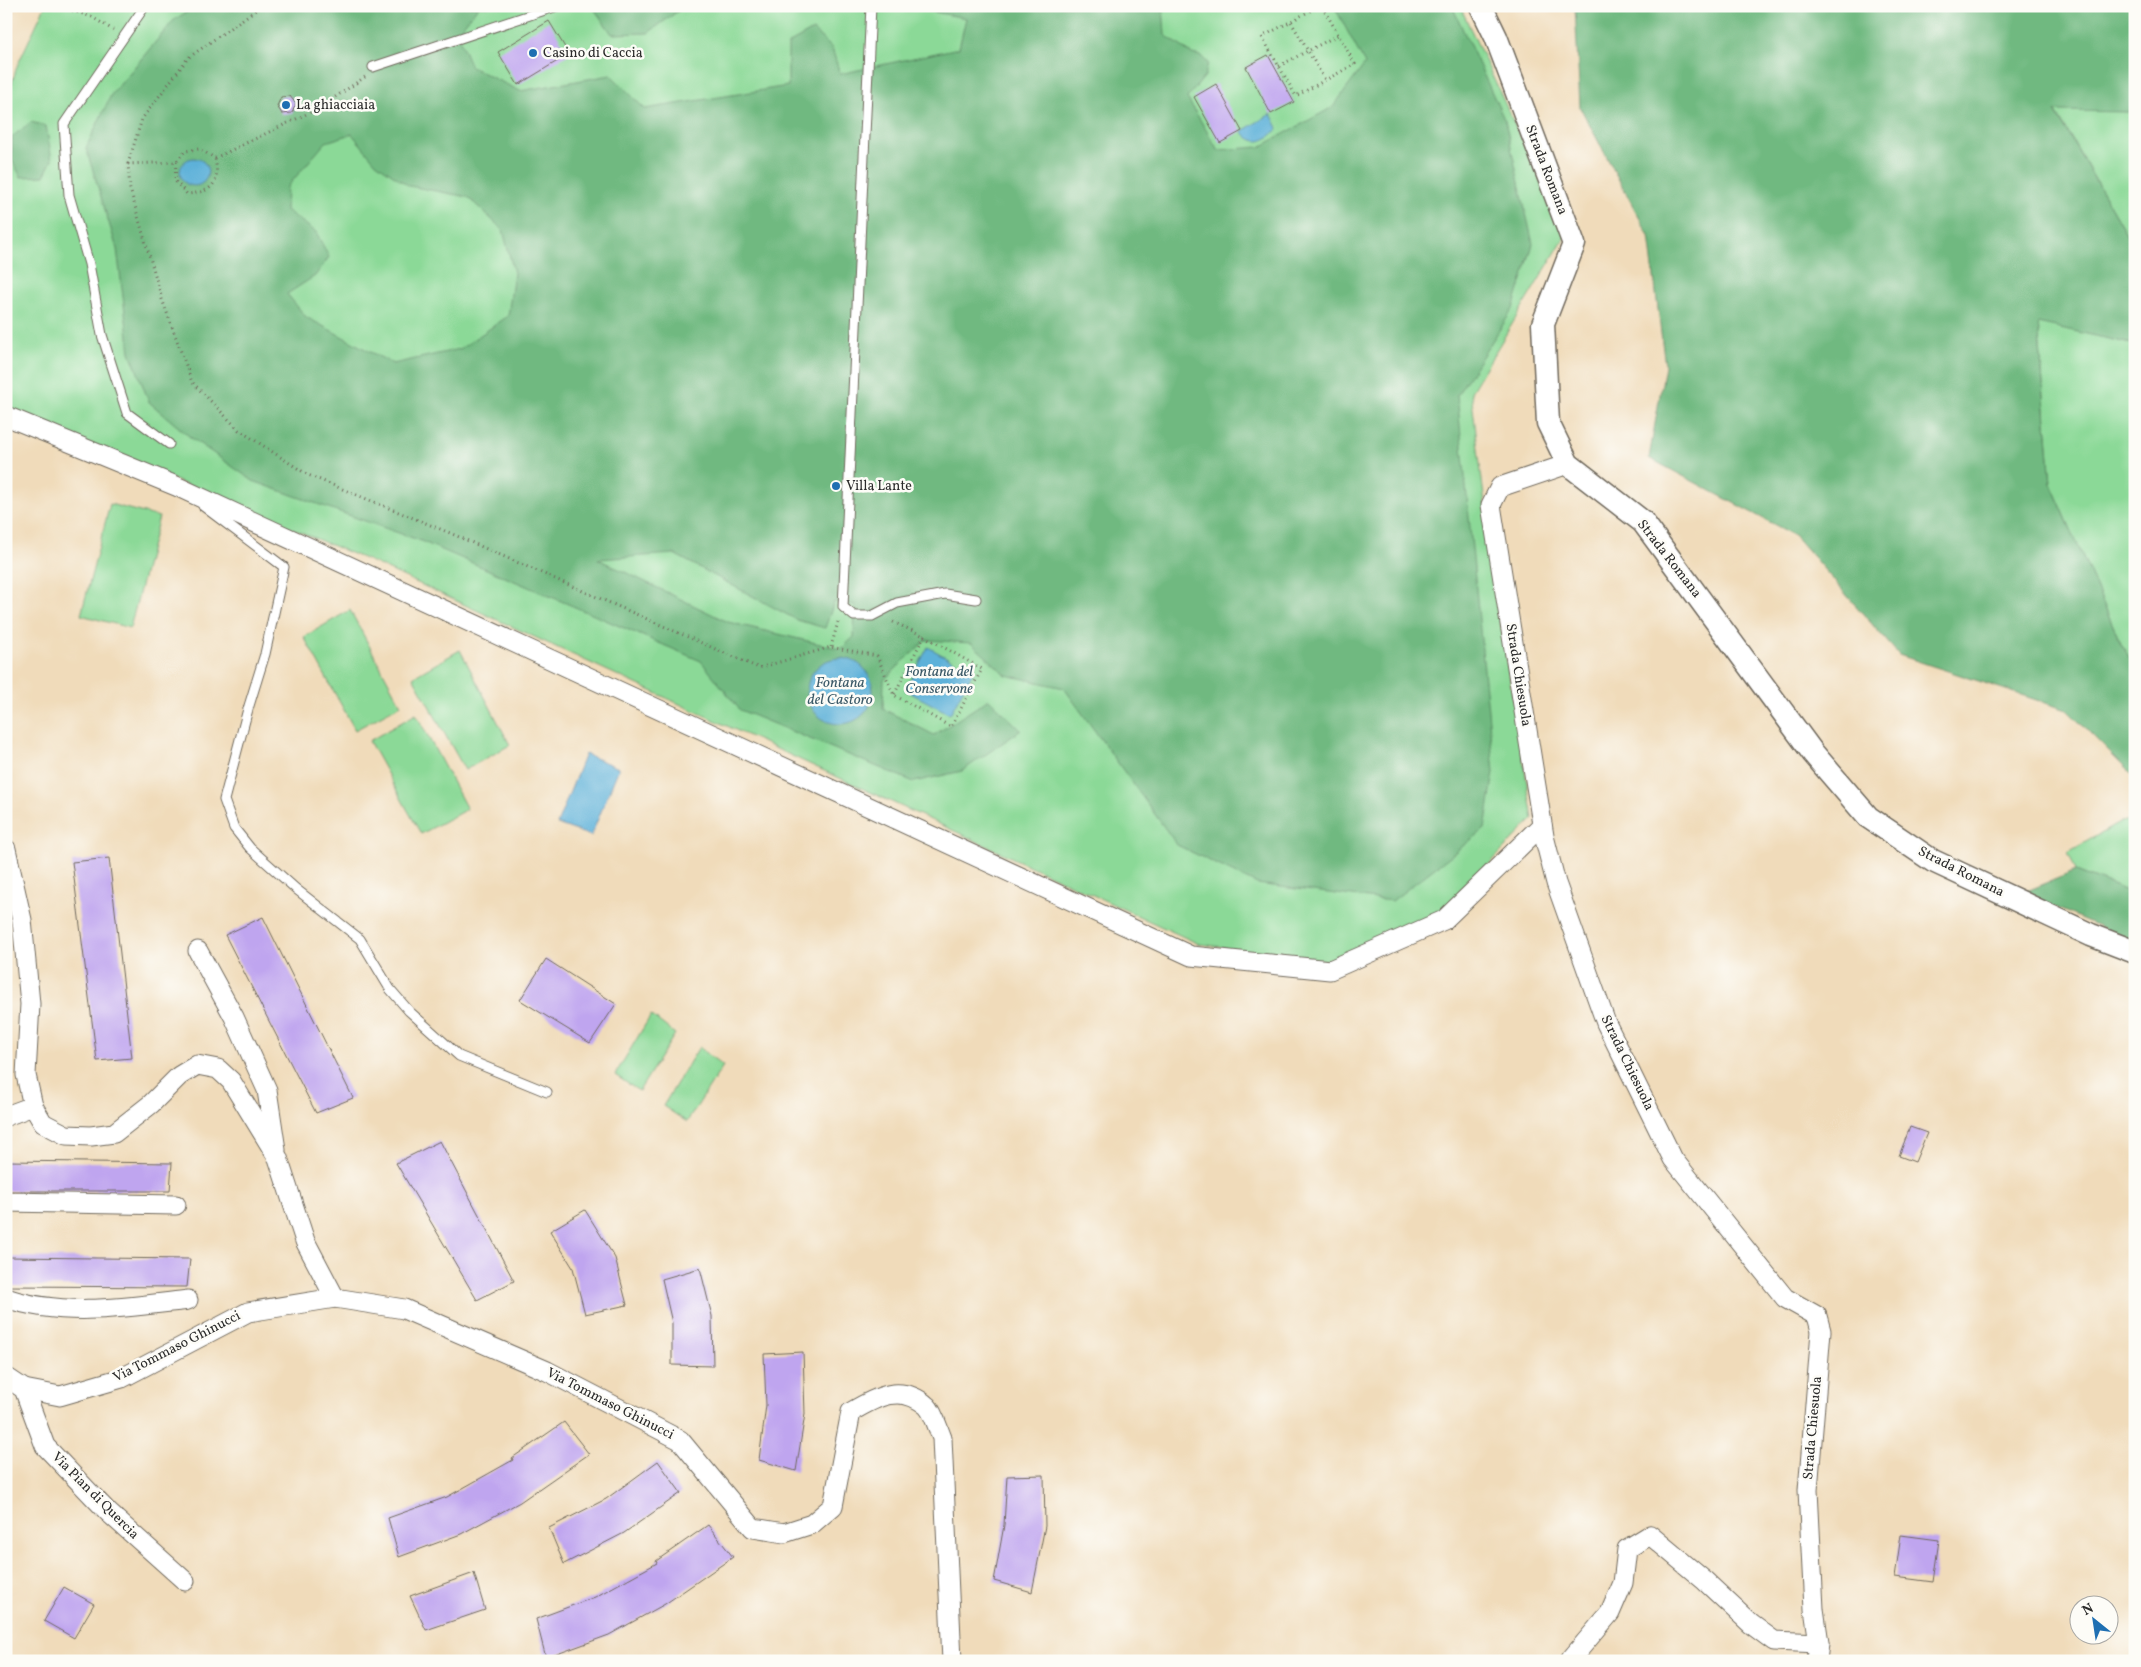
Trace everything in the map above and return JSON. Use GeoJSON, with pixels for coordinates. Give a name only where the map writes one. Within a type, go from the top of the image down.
{"type":"FeatureCollection","features":[{"type":"Feature","properties":{"kind":"street","name":"Strada Romana"},"geometry":{"type":"LineString","coordinates":[[1480,6],[1496,37],[1574,244],[1543,324],[1548,423],[1568,464],[1643,522],[1813,753],[1868,817],[1933,861],[2083,931],[2135,952]]}},
{"type":"Feature","properties":{"kind":"street"},"geometry":{"type":"LineString","coordinates":[[6,416],[176,486],[1192,956],[1330,970],[1444,920],[1542,826]]}},
{"type":"Feature","properties":{"kind":"street","name":"Strada Chiesuola"},"geometry":{"type":"LineString","coordinates":[[1568,464],[1500,487],[1491,505],[1542,826],[1556,883],[1606,1023],[1673,1159],[1785,1298],[1817,1316],[1821,1331],[1808,1490],[1818,1652]]}},
{"type":"Feature","properties":{"kind":"street"},"geometry":{"type":"LineString","coordinates":[[6,849],[22,920],[30,1004],[26,1075],[33,1106],[43,1122],[66,1135],[91,1136],[114,1132],[151,1104],[179,1076],[197,1065],[218,1069],[231,1081],[278,1158]]}},
{"type":"Feature","properties":{"kind":"street"},"geometry":{"type":"LineString","coordinates":[[198,951],[234,1017],[267,1090],[278,1158],[305,1241],[335,1298]]}},
{"type":"Feature","properties":{"kind":"street"},"geometry":{"type":"LineString","coordinates":[[6,1116],[33,1106]]}},
{"type":"Feature","properties":{"kind":"street"},"geometry":{"type":"LineString","coordinates":[[6,1202],[176,1206]]}},
{"type":"Feature","properties":{"kind":"street"},"geometry":{"type":"LineString","coordinates":[[6,1298],[24,1304],[102,1310],[188,1300]]}},
{"type":"Feature","properties":{"kind":"street","name":"Via Tommaso Ghinucci"},"geometry":{"type":"LineString","coordinates":[[24,1389],[60,1396],[122,1378],[248,1312],[335,1298],[404,1309],[547,1371],[680,1440],[753,1528],[784,1533],[812,1524],[833,1506],[851,1412],[876,1397],[906,1394],[928,1407],[942,1438],[952,1661]]}},
{"type":"Feature","properties":{"kind":"street"},"geometry":{"type":"LineString","coordinates":[[6,1377],[24,1389]]}},
{"type":"Feature","properties":{"kind":"street","name":"Via Pian di Quercia"},"geometry":{"type":"LineString","coordinates":[[24,1389],[45,1446],[109,1513],[185,1581]]}},
{"type":"Feature","properties":{"kind":"street"},"geometry":{"type":"LineString","coordinates":[[1571,1659],[1610,1613],[1623,1583],[1626,1549],[1650,1536],[1705,1581],[1751,1624],[1774,1641],[1818,1652]]}},
{"type":"Feature","properties":{"kind":"lane"},"geometry":{"type":"LineString","coordinates":[[145,6],[64,124],[69,195],[89,264],[102,336],[127,413],[169,444]]}},
{"type":"Feature","properties":{"kind":"lane"},"geometry":{"type":"LineString","coordinates":[[374,67],[557,6]]}},
{"type":"Feature","properties":{"kind":"lane"},"geometry":{"type":"LineString","coordinates":[[871,6],[843,607],[854,616],[872,616],[897,603],[945,594],[976,599]]}},
{"type":"Feature","properties":{"kind":"lane"},"geometry":{"type":"LineString","coordinates":[[176,486],[284,567],[265,654],[224,800],[234,828],[250,848],[296,889],[360,939],[390,989],[409,1011],[459,1056],[547,1092]]}},
{"type":"Feature","properties":{"kind":"path"},"geometry":{"type":"LineString","coordinates":[[58,6],[92,17],[113,30],[109,39]]}},
{"type":"Feature","properties":{"kind":"path"},"geometry":{"type":"LineString","coordinates":[[261,6],[188,58],[142,119],[128,164],[130,189],[162,299],[192,382],[239,430],[308,475],[450,532],[758,668],[831,647],[877,656],[894,695],[951,727],[982,669],[898,623],[872,616]]}},
{"type":"Feature","properties":{"kind":"path"},"geometry":{"type":"LineString","coordinates":[[1321,6],[1355,64],[1296,96],[1262,38],[1291,22],[1321,6]]}},
{"type":"Feature","properties":{"kind":"path"},"geometry":{"type":"LineString","coordinates":[[1291,22],[1325,80]]}},
{"type":"Feature","properties":{"kind":"path"},"geometry":{"type":"LineString","coordinates":[[1279,66],[1338,35]]}},
{"type":"Feature","properties":{"kind":"path"},"geometry":{"type":"LineString","coordinates":[[215,158],[319,108],[360,82],[374,67]]}},
{"type":"Feature","properties":{"kind":"path"},"geometry":{"type":"LineString","coordinates":[[199,149],[215,158],[218,173],[214,185],[203,193],[187,194],[175,181],[176,162],[185,152],[199,149]]}},
{"type":"Feature","properties":{"kind":"path"},"geometry":{"type":"LineString","coordinates":[[128,164],[176,162]]}},
{"type":"Feature","properties":{"kind":"path"},"geometry":{"type":"LineString","coordinates":[[831,647],[843,607]]}},
{"type":"Feature","properties":{"kind":"path"},"geometry":{"type":"LineString","coordinates":[[894,695],[924,636]]}},
{"type":"Feature","properties":{"kind":"green space","name":"Villa Lante"},"geometry":{"type":"Polygon","coordinates":[[[45,6],[1460,6],[1566,235],[1471,392],[1498,609],[1533,819],[1440,915],[1331,961],[1199,944],[372,562],[6,410],[6,103],[17,66],[45,6]]]}},
{"type":"Feature","properties":{"kind":"green space","name":"Villa Lante"},"geometry":{"type":"Polygon","coordinates":[[[196,6],[479,6],[457,33],[471,67],[520,91],[611,75],[645,109],[788,86],[788,44],[813,30],[832,48],[840,74],[959,48],[966,18],[902,6],[1163,6],[1165,35],[1192,54],[1201,56],[1208,63],[1205,76],[1187,98],[1218,150],[1260,147],[1333,107],[1365,64],[1334,6],[1452,6],[1505,121],[1533,244],[1513,309],[1457,395],[1494,772],[1485,829],[1392,901],[1257,884],[1177,845],[1064,688],[1006,675],[971,643],[926,640],[884,680],[883,709],[934,735],[989,699],[1021,730],[962,771],[914,782],[740,710],[701,661],[421,541],[253,481],[190,437],[149,402],[130,352],[117,249],[86,148],[111,95],[174,20],[196,6]],[[352,134],[326,142],[287,187],[286,210],[316,232],[329,257],[315,276],[287,294],[306,317],[393,364],[460,349],[508,316],[514,273],[503,230],[468,197],[409,186],[376,163],[352,134]],[[674,554],[598,559],[728,622],[841,649],[854,637],[855,605],[834,602],[825,628],[797,620],[674,554]]]}},
{"type":"Feature","properties":{"kind":"green space"},"geometry":{"type":"Polygon","coordinates":[[[592,6],[685,6],[648,33],[612,34],[592,6]]]}},
{"type":"Feature","properties":{"kind":"green space"},"geometry":{"type":"Polygon","coordinates":[[[1575,6],[2135,6],[2135,112],[2055,111],[2135,249],[2135,337],[2131,344],[2038,323],[2051,484],[2121,644],[2135,667],[2135,778],[2067,710],[1899,655],[1794,535],[1649,458],[1665,366],[1649,236],[1580,107],[1575,6]]]}},
{"type":"Feature","properties":{"kind":"green space"},"geometry":{"type":"Polygon","coordinates":[[[2055,110],[2135,112],[2135,249],[2055,110]]]}},
{"type":"Feature","properties":{"kind":"green space"},"geometry":{"type":"Polygon","coordinates":[[[31,122],[46,126],[52,160],[44,176],[21,177],[12,160],[12,137],[31,122]]]}},
{"type":"Feature","properties":{"kind":"green space"},"geometry":{"type":"Polygon","coordinates":[[[2038,322],[2131,344],[2135,337],[2135,667],[2121,644],[2051,484],[2038,322]]]}},
{"type":"Feature","properties":{"kind":"green space"},"geometry":{"type":"Polygon","coordinates":[[[110,504],[159,517],[130,628],[81,615],[110,504]]]}},
{"type":"Feature","properties":{"kind":"green space"},"geometry":{"type":"Polygon","coordinates":[[[350,610],[401,705],[355,730],[304,637],[350,610]]]}},
{"type":"Feature","properties":{"kind":"green space"},"geometry":{"type":"Polygon","coordinates":[[[460,650],[510,745],[465,770],[413,677],[460,650]]]}},
{"type":"Feature","properties":{"kind":"green space"},"geometry":{"type":"Polygon","coordinates":[[[416,714],[467,809],[421,834],[369,741],[416,714]]]}},
{"type":"Feature","properties":{"kind":"green space"},"geometry":{"type":"Polygon","coordinates":[[[2135,819],[2135,894],[2076,871],[2068,852],[2121,822],[2135,819]]]}},
{"type":"Feature","properties":{"kind":"green space"},"geometry":{"type":"Polygon","coordinates":[[[2076,871],[2135,894],[2135,942],[2022,893],[2076,871]]]}},
{"type":"Feature","properties":{"kind":"green space"},"geometry":{"type":"Polygon","coordinates":[[[651,1015],[675,1034],[639,1091],[615,1075],[651,1015]]]}},
{"type":"Feature","properties":{"kind":"green space"},"geometry":{"type":"Polygon","coordinates":[[[699,1047],[723,1066],[687,1122],[663,1106],[699,1047]]]}},
{"type":"Feature","properties":{"kind":"water"},"geometry":{"type":"Polygon","coordinates":[[[1271,114],[1278,128],[1269,137],[1255,141],[1246,136],[1242,131],[1271,114]]]}},
{"type":"Feature","properties":{"kind":"water"},"geometry":{"type":"Polygon","coordinates":[[[194,158],[204,162],[208,172],[204,182],[194,186],[184,182],[180,172],[184,162],[194,158]]]}},
{"type":"Feature","properties":{"kind":"water","name":"Fontana del Conservone"},"geometry":{"type":"Polygon","coordinates":[[[928,647],[973,672],[950,714],[905,690],[928,647]]]}},
{"type":"Feature","properties":{"kind":"water","name":"Fontana del Castoro"},"geometry":{"type":"Polygon","coordinates":[[[833,658],[847,658],[859,663],[868,672],[873,684],[871,704],[864,715],[847,724],[833,724],[821,719],[812,710],[807,698],[807,684],[812,672],[821,663],[833,658]]]}},
{"type":"Feature","properties":{"kind":"water"},"geometry":{"type":"Polygon","coordinates":[[[585,754],[619,768],[591,836],[557,824],[585,754]]]}},
{"type":"Feature","properties":{"kind":"building","name":"Casino di Caccia"},"geometry":{"type":"Polygon","coordinates":[[[549,21],[569,54],[518,85],[498,52],[549,21]]]}},
{"type":"Feature","properties":{"kind":"building"},"geometry":{"type":"Polygon","coordinates":[[[1268,55],[1294,102],[1271,114],[1246,67],[1268,55]]]}},
{"type":"Feature","properties":{"kind":"building"},"geometry":{"type":"Polygon","coordinates":[[[1216,84],[1242,131],[1220,143],[1194,97],[1216,84]]]}},
{"type":"Feature","properties":{"kind":"building","name":"La ghiacciaia"},"geometry":{"type":"Polygon","coordinates":[[[290,96],[296,104],[292,113],[282,114],[277,106],[281,97],[290,96]]]}},
{"type":"Feature","properties":{"kind":"building"},"geometry":{"type":"Polygon","coordinates":[[[109,858],[132,1058],[97,1061],[72,862],[109,858]]]}},
{"type":"Feature","properties":{"kind":"building"},"geometry":{"type":"Polygon","coordinates":[[[263,917],[353,1098],[316,1113],[225,935],[263,917]]]}},
{"type":"Feature","properties":{"kind":"building"},"geometry":{"type":"Polygon","coordinates":[[[546,959],[616,1004],[590,1043],[520,1000],[546,959]]]}},
{"type":"Feature","properties":{"kind":"building"},"geometry":{"type":"Polygon","coordinates":[[[1910,1127],[1927,1133],[1915,1162],[1899,1156],[1910,1127]]]}},
{"type":"Feature","properties":{"kind":"building"},"geometry":{"type":"Polygon","coordinates":[[[440,1141],[514,1281],[477,1300],[396,1163],[440,1141]]]}},
{"type":"Feature","properties":{"kind":"building"},"geometry":{"type":"Polygon","coordinates":[[[6,1161],[172,1163],[170,1191],[6,1191],[6,1161]]]}},
{"type":"Feature","properties":{"kind":"building"},"geometry":{"type":"Polygon","coordinates":[[[585,1210],[615,1258],[627,1305],[585,1314],[573,1268],[550,1231],[585,1210]]]}},
{"type":"Feature","properties":{"kind":"building"},"geometry":{"type":"Polygon","coordinates":[[[6,1257],[190,1259],[187,1287],[6,1286],[6,1257]]]}},
{"type":"Feature","properties":{"kind":"building"},"geometry":{"type":"Polygon","coordinates":[[[700,1268],[712,1316],[713,1366],[672,1365],[672,1323],[662,1279],[700,1268]]]}},
{"type":"Feature","properties":{"kind":"building"},"geometry":{"type":"Polygon","coordinates":[[[803,1352],[805,1414],[796,1471],[759,1460],[766,1405],[764,1354],[803,1352]]]}},
{"type":"Feature","properties":{"kind":"building"},"geometry":{"type":"Polygon","coordinates":[[[564,1422],[589,1454],[520,1502],[461,1534],[399,1557],[388,1518],[447,1497],[513,1460],[512,1458],[564,1422]]]}},
{"type":"Feature","properties":{"kind":"building"},"geometry":{"type":"Polygon","coordinates":[[[658,1461],[681,1493],[624,1533],[564,1564],[549,1528],[606,1499],[658,1461]]]}},
{"type":"Feature","properties":{"kind":"building"},"geometry":{"type":"Polygon","coordinates":[[[1044,1475],[1045,1526],[1032,1592],[994,1581],[1004,1525],[1007,1476],[1044,1475]]]}},
{"type":"Feature","properties":{"kind":"building"},"geometry":{"type":"Polygon","coordinates":[[[708,1525],[733,1557],[665,1604],[609,1635],[546,1658],[536,1619],[595,1597],[657,1563],[656,1561],[708,1525]]]}},
{"type":"Feature","properties":{"kind":"building"},"geometry":{"type":"Polygon","coordinates":[[[1901,1535],[1939,1540],[1933,1582],[1895,1577],[1901,1535]]]}},
{"type":"Feature","properties":{"kind":"building"},"geometry":{"type":"Polygon","coordinates":[[[474,1573],[485,1610],[426,1630],[410,1596],[474,1573]]]}},
{"type":"Feature","properties":{"kind":"building"},"geometry":{"type":"Polygon","coordinates":[[[64,1587],[94,1604],[74,1638],[44,1621],[64,1587]]]}},
{"type":"Feature","properties":{"kind":"place","name":"Casino di Caccia"},"geometry":{"type":"Point","coordinates":[533,53]}},
{"type":"Feature","properties":{"kind":"place","name":"La ghiacciaia"},"geometry":{"type":"Point","coordinates":[286,105]}},
{"type":"Feature","properties":{"kind":"place","name":"Villa Lante"},"geometry":{"type":"Point","coordinates":[836,486]}}]}
